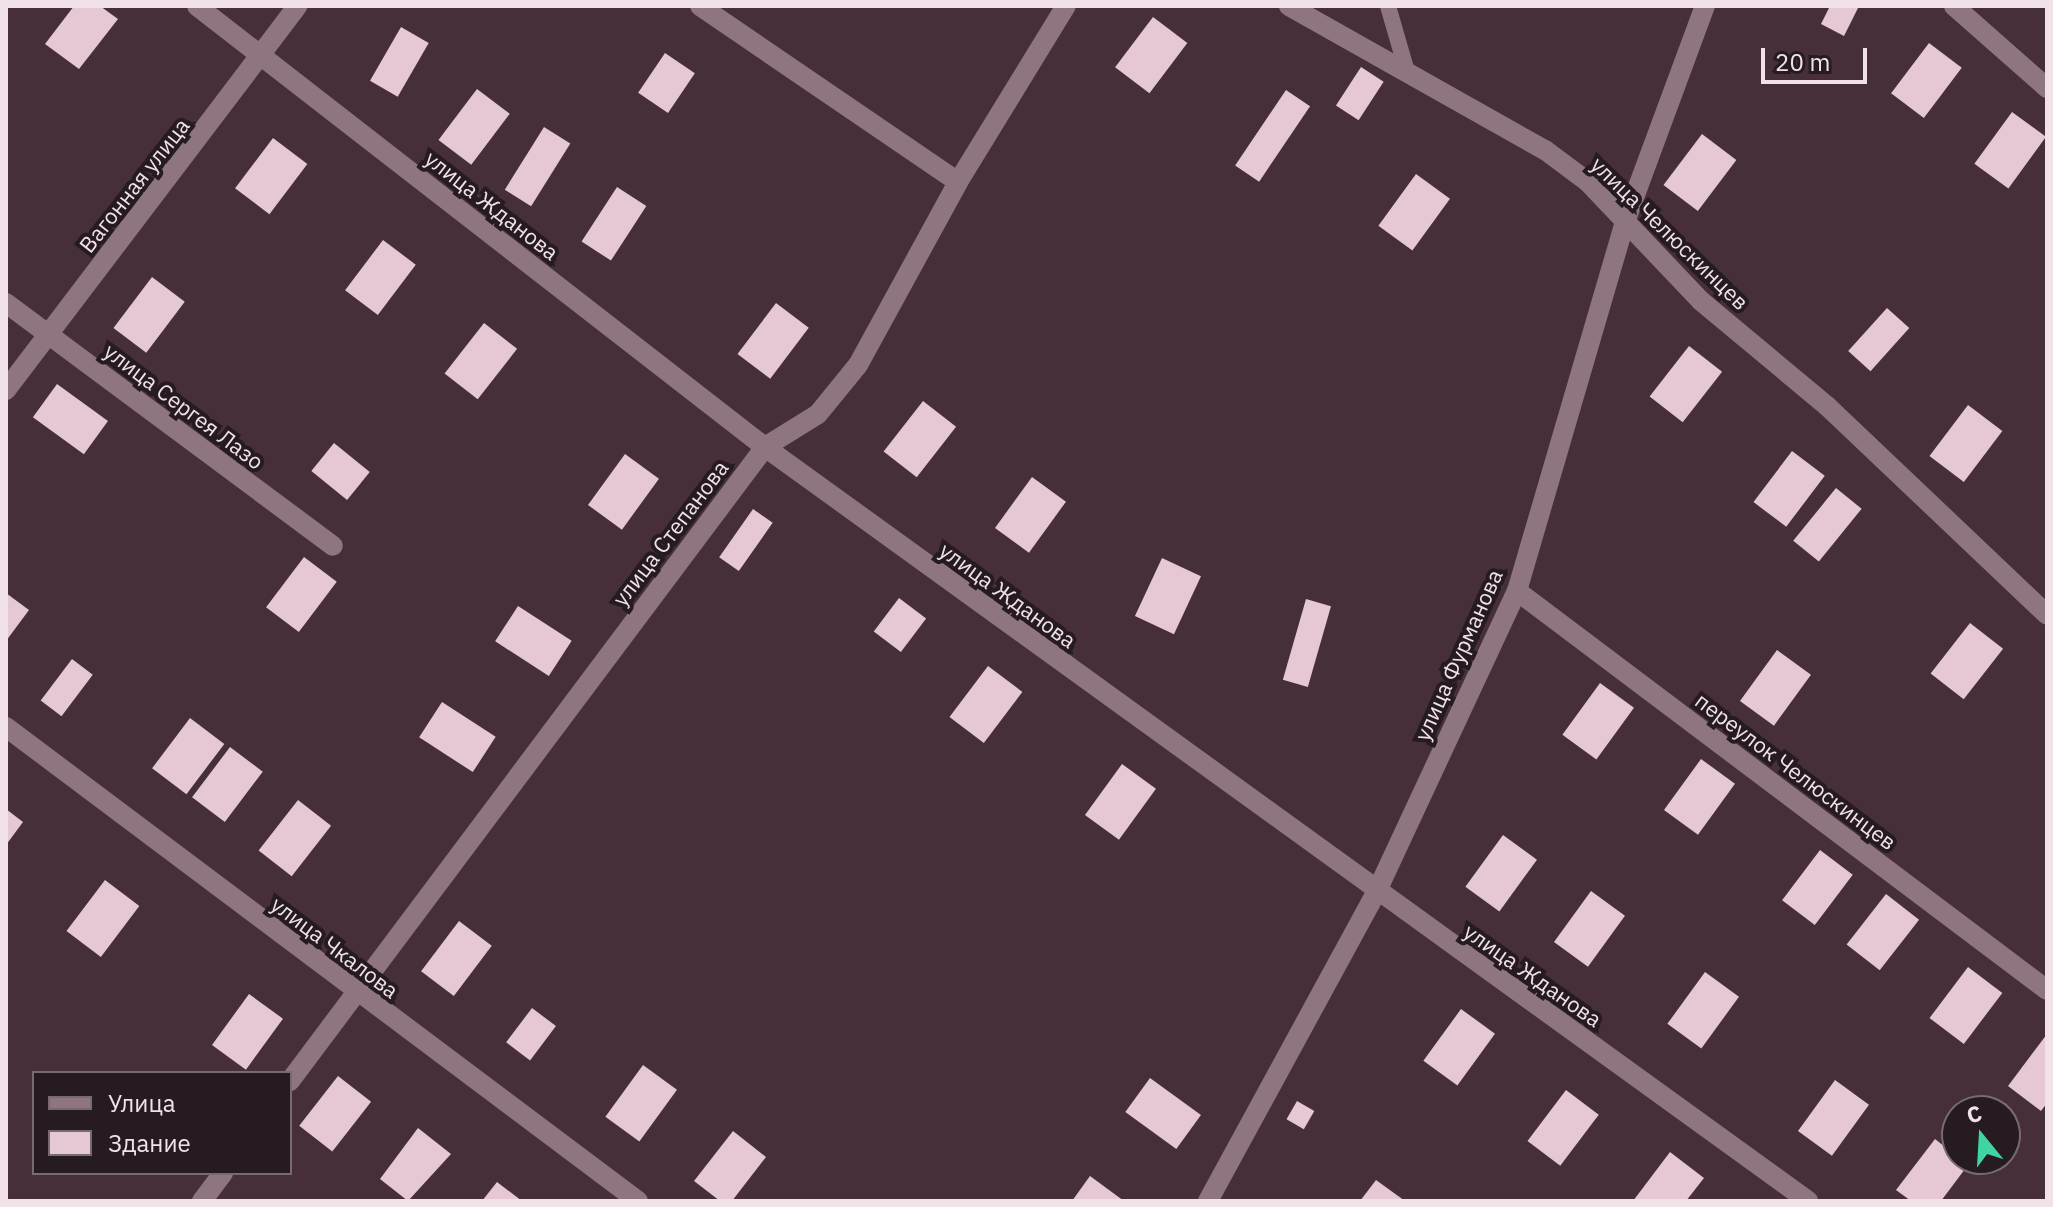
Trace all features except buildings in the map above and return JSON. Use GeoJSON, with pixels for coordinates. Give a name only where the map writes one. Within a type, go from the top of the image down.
{"type":"FeatureCollection","features":[{"type":"Feature","properties":{"kind":"street","name":"улица Жданова"},"geometry":{"type":"LineString","coordinates":[[197,6],[765,447],[1376,893],[1808,1201]]}},
{"type":"Feature","properties":{"kind":"street","name":"Вагонная улица"},"geometry":{"type":"LineString","coordinates":[[6,390],[263,57],[297,6]]}},
{"type":"Feature","properties":{"kind":"street"},"geometry":{"type":"LineString","coordinates":[[700,6],[958,182]]}},
{"type":"Feature","properties":{"kind":"street","name":"улица Степанова"},"geometry":{"type":"LineString","coordinates":[[292,1078],[765,447],[818,414],[858,365],[958,182],[1066,6]]}},
{"type":"Feature","properties":{"kind":"street","name":"улица Челюскинцев"},"geometry":{"type":"LineString","coordinates":[[1289,6],[1545,150],[1625,222],[1701,301],[1827,406],[2047,615]]}},
{"type":"Feature","properties":{"kind":"street","name":"улица Фурманова"},"geometry":{"type":"LineString","coordinates":[[1208,1201],[1376,893],[1517,591],[1625,222],[1705,6]]}},
{"type":"Feature","properties":{"kind":"street"},"geometry":{"type":"LineString","coordinates":[[1954,6],[2047,88]]}},
{"type":"Feature","properties":{"kind":"street","name":"улица Сергея Лазо"},"geometry":{"type":"LineString","coordinates":[[6,303],[333,546]]}},
{"type":"Feature","properties":{"kind":"street","name":"переулок Челюскинцев"},"geometry":{"type":"LineString","coordinates":[[1517,591],[2047,990]]}},
{"type":"Feature","properties":{"kind":"street","name":"улица Чкалова"},"geometry":{"type":"LineString","coordinates":[[6,727],[354,992],[638,1201]]}},
{"type":"Feature","properties":{"kind":"street"},"geometry":{"type":"LineString","coordinates":[[202,1201],[222,1175]]}},
{"type":"Feature","properties":{"kind":"lane"},"geometry":{"type":"LineString","coordinates":[[1388,6],[1407,72]]}}]}
